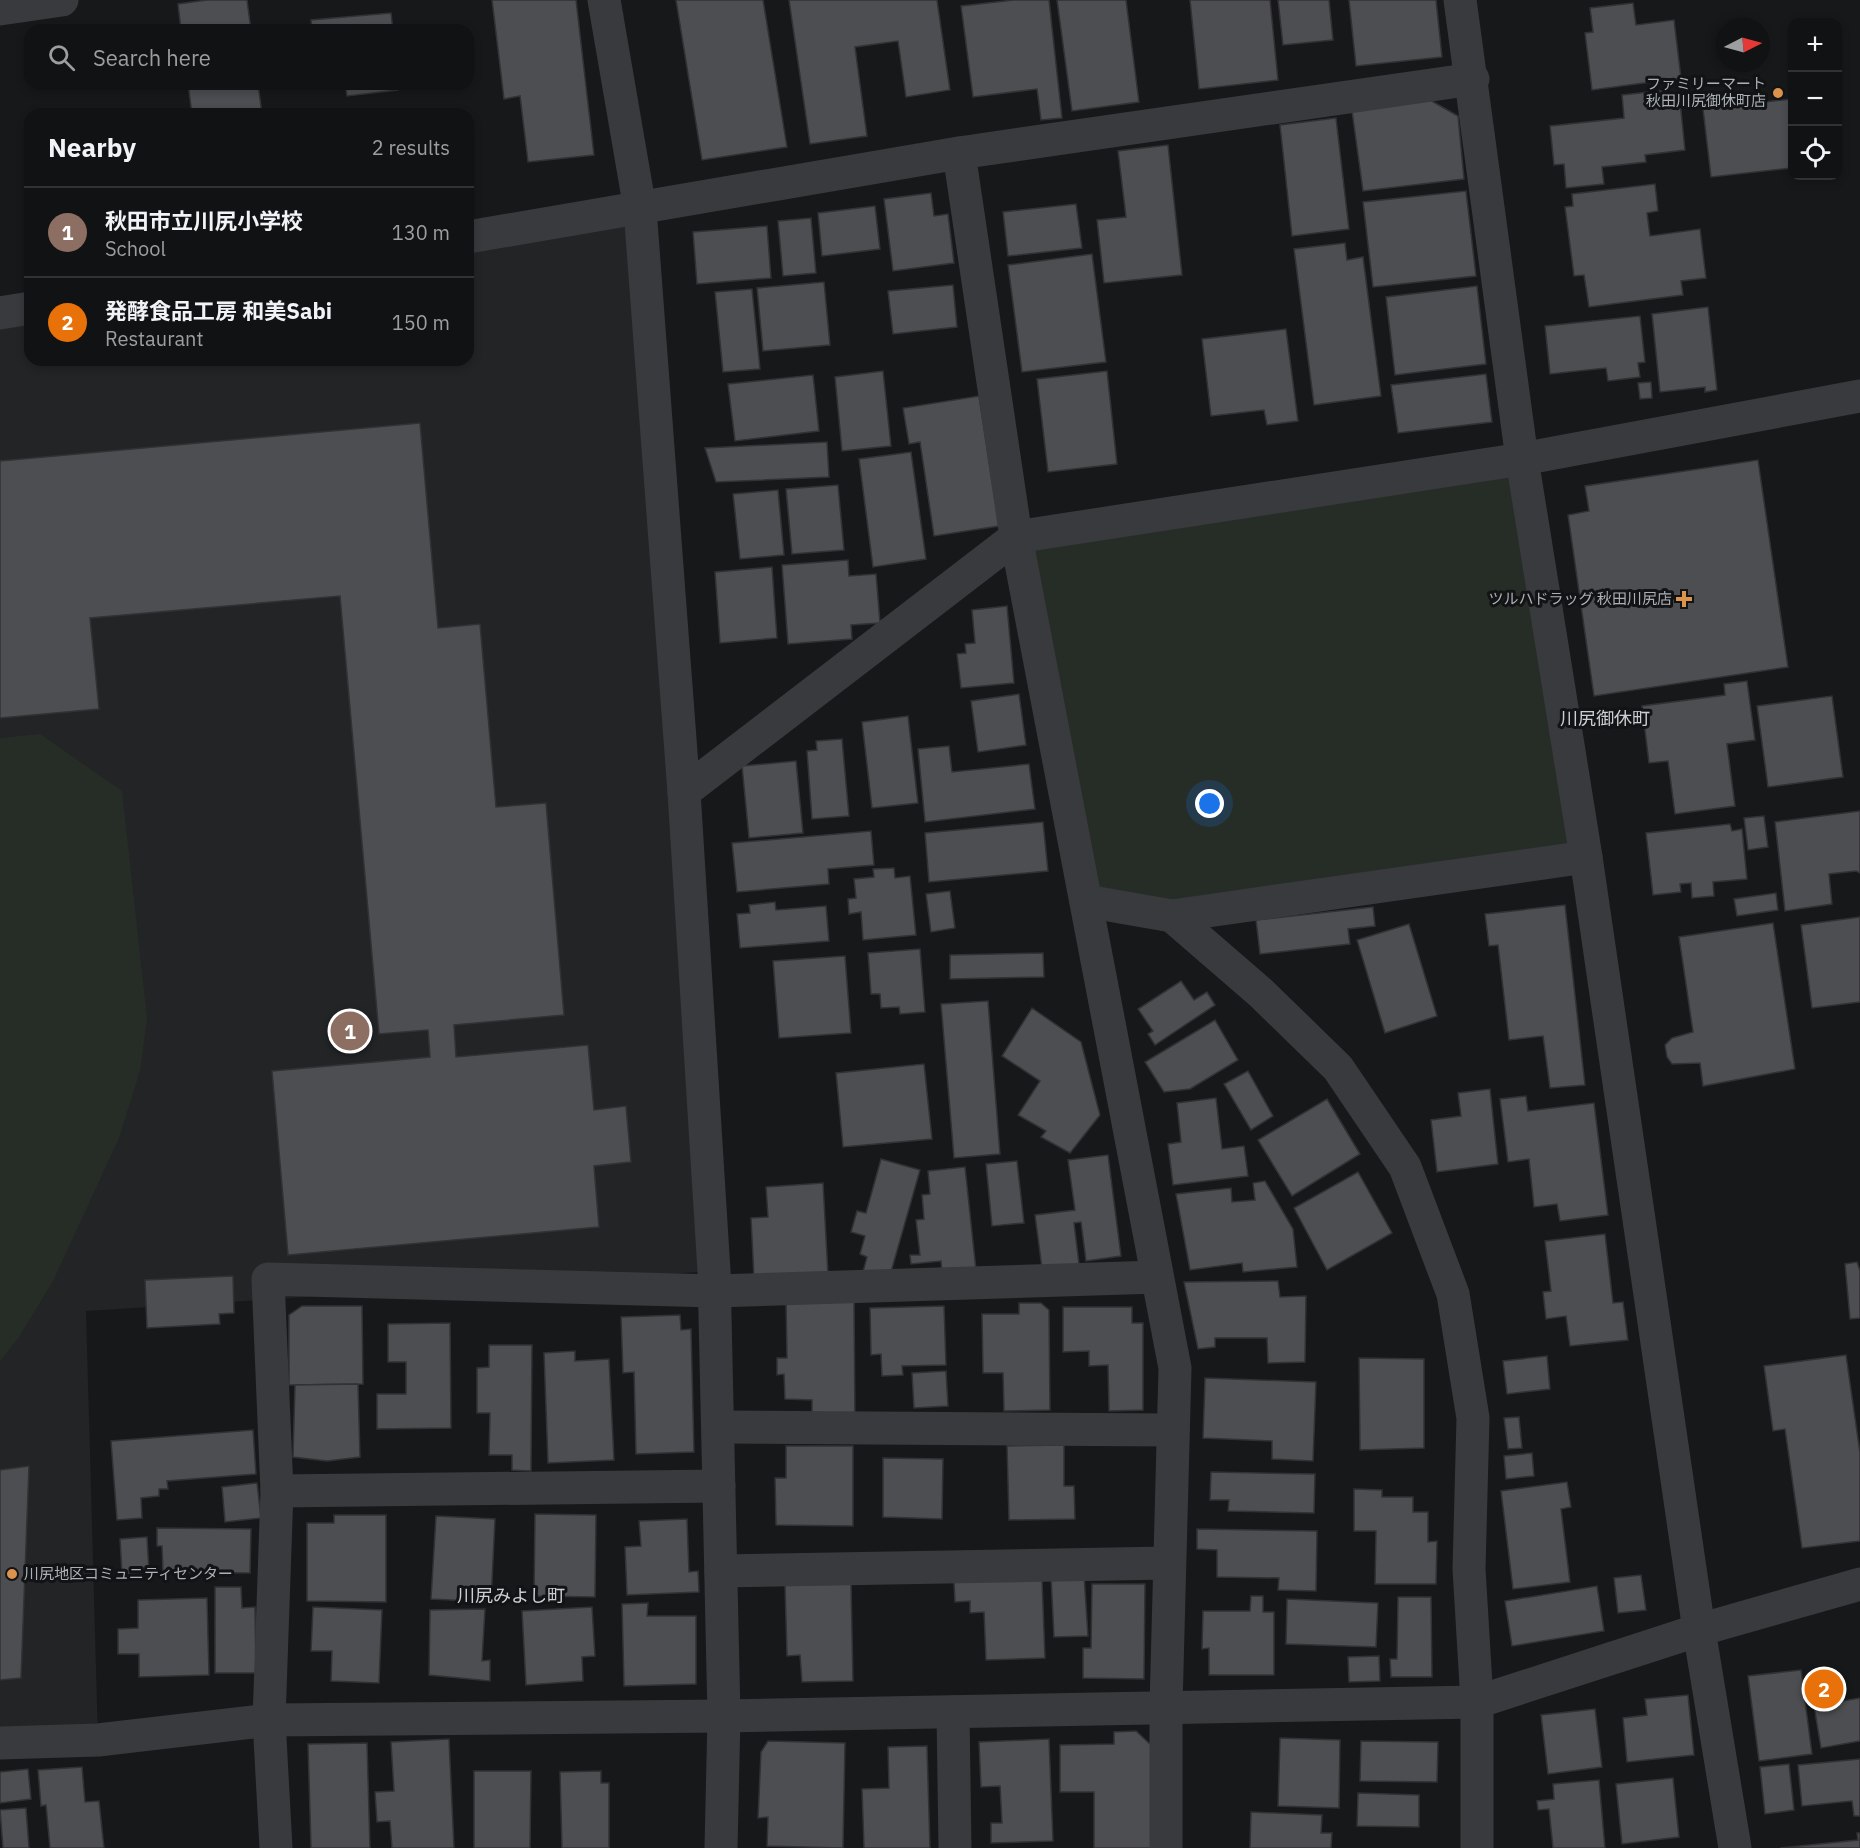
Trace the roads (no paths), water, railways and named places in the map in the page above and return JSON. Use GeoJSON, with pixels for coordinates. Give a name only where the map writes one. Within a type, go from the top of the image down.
{"type":"FeatureCollection","features":[{"type":"Feature","properties":{"kind":"street"},"geometry":{"type":"LineString","coordinates":[[0,9],[62,0]]}},
{"type":"Feature","properties":{"kind":"street"},"geometry":{"type":"LineString","coordinates":[[604,0],[640,209],[684,792],[715,1291],[724,1716],[721,1848]]}},
{"type":"Feature","properties":{"kind":"street"},"geometry":{"type":"LineString","coordinates":[[1460,0],[1473,80],[1522,459],[1586,857],[1699,1630],[1735,1848]]}},
{"type":"Feature","properties":{"kind":"street"},"geometry":{"type":"LineString","coordinates":[[474,236],[959,153],[1473,80]]}},
{"type":"Feature","properties":{"kind":"street"},"geometry":{"type":"LineString","coordinates":[[959,153],[1016,537],[1175,1368],[1166,1707],[1166,1848]]}},
{"type":"Feature","properties":{"kind":"street"},"geometry":{"type":"LineString","coordinates":[[0,313],[24,309]]}},
{"type":"Feature","properties":{"kind":"street"},"geometry":{"type":"LineString","coordinates":[[684,792],[1016,537],[1522,459],[1860,396]]}},
{"type":"Feature","properties":{"kind":"street"},"geometry":{"type":"LineString","coordinates":[[1086,901],[1172,916],[1586,857]]}},
{"type":"Feature","properties":{"kind":"street"},"geometry":{"type":"LineString","coordinates":[[1172,916],[1261,993],[1338,1068],[1405,1167],[1453,1294],[1473,1418],[1469,1569],[1477,1702],[1477,1848]]}},
{"type":"Feature","properties":{"kind":"street"},"geometry":{"type":"LineString","coordinates":[[276,1848],[269,1720],[277,1491],[268,1279],[715,1291],[1157,1277]]}},
{"type":"Feature","properties":{"kind":"street"},"geometry":{"type":"LineString","coordinates":[[718,1427],[1173,1430]]}},
{"type":"Feature","properties":{"kind":"street"},"geometry":{"type":"LineString","coordinates":[[277,1491],[719,1486]]}},
{"type":"Feature","properties":{"kind":"street"},"geometry":{"type":"LineString","coordinates":[[721,1571],[1169,1563]]}},
{"type":"Feature","properties":{"kind":"street"},"geometry":{"type":"LineString","coordinates":[[0,1743],[98,1740],[269,1720],[724,1716],[1477,1702],[1699,1630],[1860,1584]]}},
{"type":"Feature","properties":{"kind":"street"},"geometry":{"type":"LineString","coordinates":[[953,1712],[955,1848]]}},
{"type":"Feature","properties":{"kind":"place","name":"ファミリーマート 秋田川尻御休町店"},"geometry":{"type":"Point","coordinates":[1778,93]}},
{"type":"Feature","properties":{"kind":"place","name":"ツルハドラッグ 秋田川尻店"},"geometry":{"type":"Point","coordinates":[1684,599]}},
{"type":"Feature","properties":{"kind":"place","name":"秋田市立川尻小学校"},"geometry":{"type":"Point","coordinates":[350,1031]}},
{"type":"Feature","properties":{"kind":"place","name":"川尻地区コミュニティセンター"},"geometry":{"type":"Point","coordinates":[12,1574]}},
{"type":"Feature","properties":{"kind":"place","name":"発酵食品工房 和美Sabi"},"geometry":{"type":"Point","coordinates":[1824,1689]}},
{"type":"Feature","properties":{"kind":"district","name":"川尻御休町"},"geometry":{"type":"Point","coordinates":[1605,719]}},
{"type":"Feature","properties":{"kind":"district","name":"川尻みよし町"},"geometry":{"type":"Point","coordinates":[511,1596]}}]}
